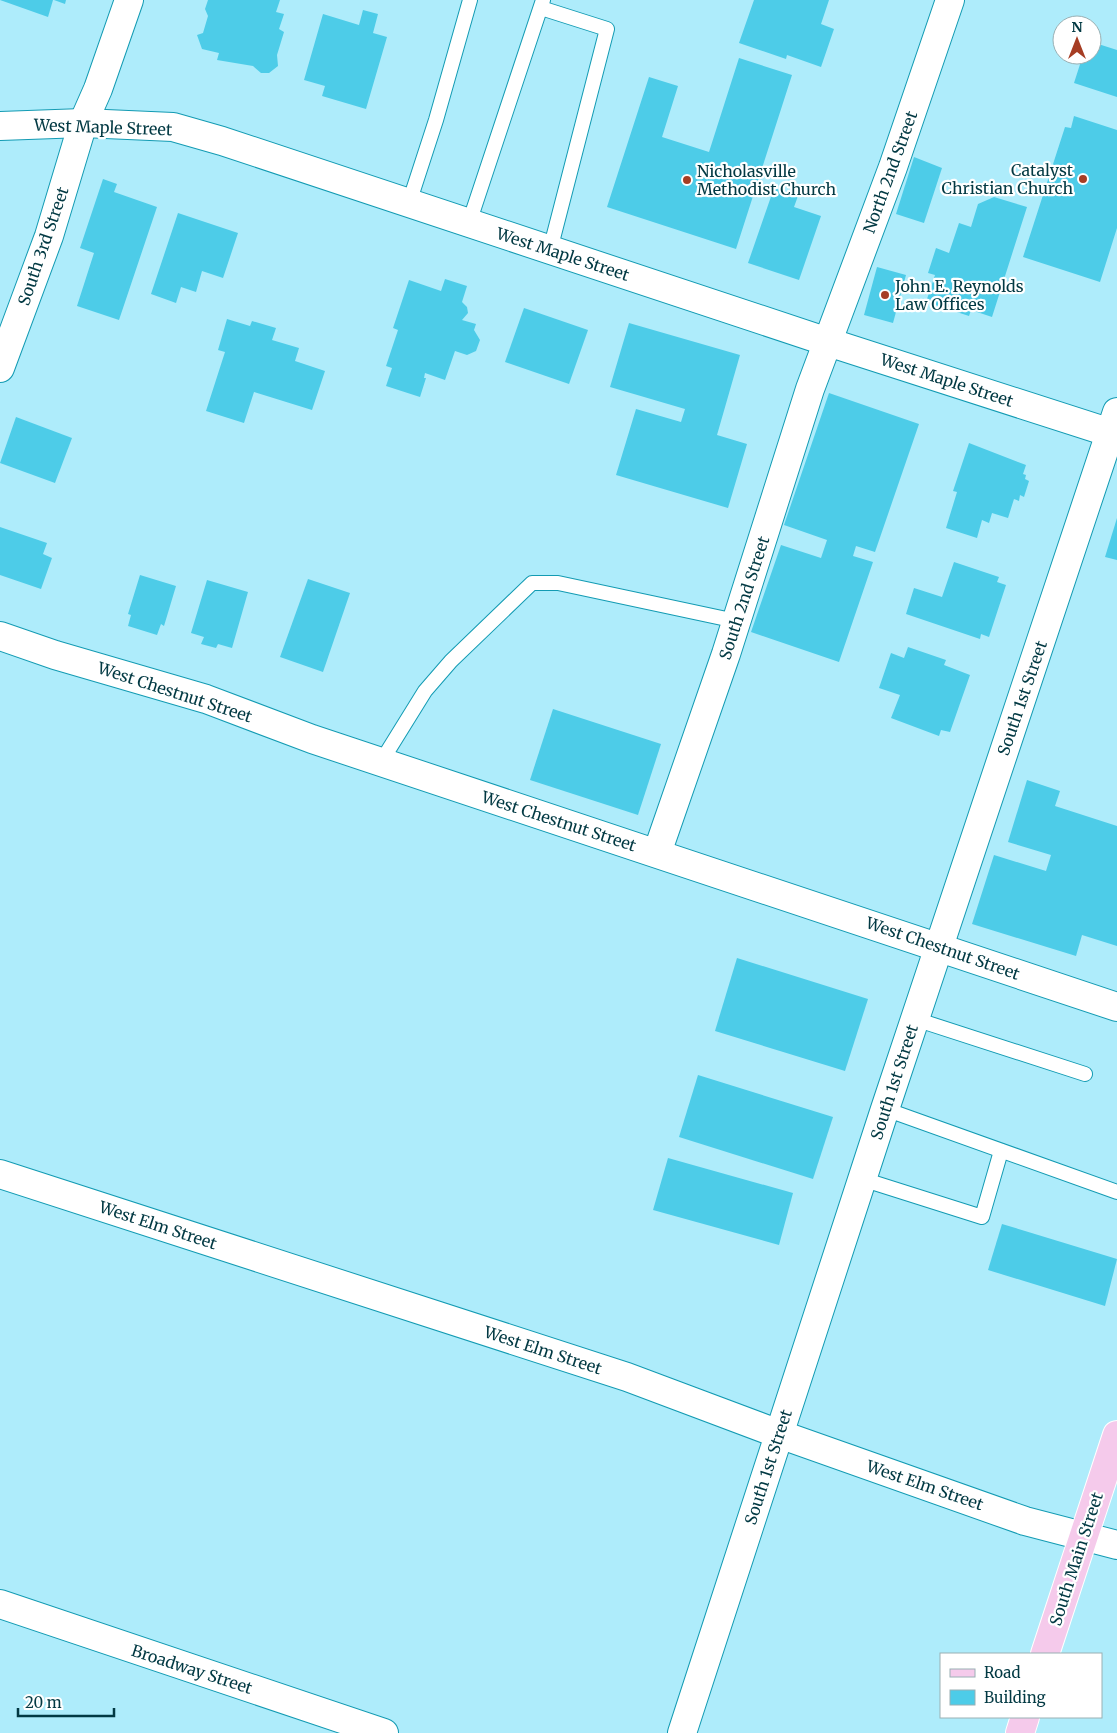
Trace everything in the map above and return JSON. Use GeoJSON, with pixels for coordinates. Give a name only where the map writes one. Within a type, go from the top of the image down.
{"type":"FeatureCollection","features":[{"type":"Feature","properties":{"kind":"main road","name":"South Main Street"},"geometry":{"type":"LineString","coordinates":[[1045,1653],[1117,1435]]}},
{"type":"Feature","properties":{"kind":"main road"},"geometry":{"type":"LineString","coordinates":[[1020,1733],[1025,1718]]}},
{"type":"Feature","properties":{"kind":"street","name":"South 3rd Street"},"geometry":{"type":"LineString","coordinates":[[0,368],[50,236],[83,123],[98,89],[129,0]]}},
{"type":"Feature","properties":{"kind":"street","name":"North 2nd Street"},"geometry":{"type":"LineString","coordinates":[[828,342],[893,167],[950,0]]}},
{"type":"Feature","properties":{"kind":"street","name":"West Maple Street"},"geometry":{"type":"LineString","coordinates":[[0,126],[83,123],[173,127],[222,141],[828,342],[1115,426]]}},
{"type":"Feature","properties":{"kind":"street","name":"South 2nd Street"},"geometry":{"type":"LineString","coordinates":[[657,853],[736,621],[810,389],[828,342]]}},
{"type":"Feature","properties":{"kind":"street","name":"South 1st Street"},"geometry":{"type":"LineString","coordinates":[[682,1733],[938,946],[1115,426]]}},
{"type":"Feature","properties":{"kind":"street","name":"West Chestnut Street"},"geometry":{"type":"LineString","coordinates":[[0,636],[55,655],[206,699],[381,762],[1117,1007]]}},
{"type":"Feature","properties":{"kind":"street","name":"West Elm Street"},"geometry":{"type":"LineString","coordinates":[[0,1174],[627,1377],[778,1434],[1025,1521],[1117,1545]]}},
{"type":"Feature","properties":{"kind":"street","name":"Broadway Street"},"geometry":{"type":"LineString","coordinates":[[0,1604],[345,1727],[384,1733]]}},
{"type":"Feature","properties":{"kind":"lane"},"geometry":{"type":"LineString","coordinates":[[409,203],[436,120],[470,0]]}},
{"type":"Feature","properties":{"kind":"lane"},"geometry":{"type":"LineString","coordinates":[[469,223],[542,4],[608,29],[550,250]]}},
{"type":"Feature","properties":{"kind":"lane"},"geometry":{"type":"LineString","coordinates":[[381,762],[425,691],[451,661],[532,583],[558,583],[736,621]]}},
{"type":"Feature","properties":{"kind":"lane"},"geometry":{"type":"LineString","coordinates":[[915,1019],[1085,1074]]}},
{"type":"Feature","properties":{"kind":"lane"},"geometry":{"type":"LineString","coordinates":[[885,1109],[1117,1192]]}},
{"type":"Feature","properties":{"kind":"lane"},"geometry":{"type":"LineString","coordinates":[[862,1179],[982,1217],[1001,1151]]}},
{"type":"Feature","properties":{"kind":"building"},"geometry":{"type":"Polygon","coordinates":[[[0,0],[53,0],[48,17],[0,0]]]}},
{"type":"Feature","properties":{"kind":"building"},"geometry":{"type":"Polygon","coordinates":[[[54,0],[66,0],[65,4],[54,0]]]}},
{"type":"Feature","properties":{"kind":"building"},"geometry":{"type":"Polygon","coordinates":[[[208,0],[280,0],[276,12],[284,14],[279,29],[284,32],[277,55],[278,66],[269,73],[261,73],[253,66],[217,60],[219,53],[202,49],[197,35],[203,33],[208,16],[205,9],[208,0]]]}},
{"type":"Feature","properties":{"kind":"building"},"geometry":{"type":"Polygon","coordinates":[[[754,0],[829,0],[821,24],[834,29],[821,67],[787,55],[786,59],[739,43],[754,0]]]}},
{"type":"Feature","properties":{"kind":"building"},"geometry":{"type":"Polygon","coordinates":[[[363,10],[378,14],[373,33],[387,37],[366,109],[322,96],[325,86],[304,80],[323,14],[359,25],[363,10]]]}},
{"type":"Feature","properties":{"kind":"building"},"geometry":{"type":"Polygon","coordinates":[[[1102,45],[1117,50],[1117,97],[1074,83],[1080,65],[1102,65],[1102,45]]]}},
{"type":"Feature","properties":{"kind":"building","name":"Nicholasville Methodist Church"},"geometry":{"type":"Polygon","coordinates":[[[739,58],[792,75],[736,249],[607,207],[649,77],[678,86],[662,137],[709,152],[739,58]]]}},
{"type":"Feature","properties":{"kind":"building","name":"Catalyst Christian Church"},"geometry":{"type":"Polygon","coordinates":[[[1074,116],[1117,130],[1117,228],[1100,282],[1023,257],[1065,127],[1071,128],[1074,116]]]}},
{"type":"Feature","properties":{"kind":"building"},"geometry":{"type":"Polygon","coordinates":[[[914,157],[942,168],[924,223],[896,214],[914,157]]]}},
{"type":"Feature","properties":{"kind":"building"},"geometry":{"type":"Polygon","coordinates":[[[103,179],[117,184],[114,192],[157,207],[119,320],[77,306],[94,253],[80,248],[103,179]]]}},
{"type":"Feature","properties":{"kind":"building"},"geometry":{"type":"Polygon","coordinates":[[[774,188],[798,196],[794,207],[821,216],[799,280],[748,263],[774,188]]]}},
{"type":"Feature","properties":{"kind":"building"},"geometry":{"type":"Polygon","coordinates":[[[994,197],[1027,207],[992,317],[971,310],[969,316],[926,302],[935,275],[928,273],[936,248],[949,253],[959,223],[971,227],[978,204],[994,197]]]}},
{"type":"Feature","properties":{"kind":"building"},"geometry":{"type":"Polygon","coordinates":[[[178,213],[238,233],[223,278],[202,271],[196,292],[181,287],[176,303],[151,294],[178,213]]]}},
{"type":"Feature","properties":{"kind":"building","name":"John E. Reynolds Law Offices"},"geometry":{"type":"Polygon","coordinates":[[[877,267],[906,275],[893,323],[864,315],[877,267]]]}},
{"type":"Feature","properties":{"kind":"building"},"geometry":{"type":"Polygon","coordinates":[[[445,279],[467,286],[462,302],[467,307],[468,313],[462,320],[476,324],[474,330],[480,340],[476,351],[467,355],[455,351],[445,380],[425,373],[424,378],[426,378],[420,397],[386,386],[392,368],[386,366],[398,330],[393,328],[409,280],[441,291],[445,279]]]}},
{"type":"Feature","properties":{"kind":"building"},"geometry":{"type":"Polygon","coordinates":[[[524,308],[588,330],[569,384],[505,362],[524,308]]]}},
{"type":"Feature","properties":{"kind":"building"},"geometry":{"type":"Polygon","coordinates":[[[227,319],[250,326],[252,321],[276,328],[272,340],[299,348],[295,361],[325,371],[312,410],[254,392],[244,423],[206,411],[225,352],[218,350],[227,319]]]}},
{"type":"Feature","properties":{"kind":"building"},"geometry":{"type":"Polygon","coordinates":[[[629,323],[740,355],[717,435],[747,444],[728,508],[616,475],[636,409],[681,422],[685,409],[610,387],[629,323]]]}},
{"type":"Feature","properties":{"kind":"building"},"geometry":{"type":"Polygon","coordinates":[[[829,393],[919,424],[875,552],[856,546],[853,556],[873,562],[839,662],[751,632],[781,545],[821,558],[827,540],[784,525],[829,393]]]}},
{"type":"Feature","properties":{"kind":"building"},"geometry":{"type":"Polygon","coordinates":[[[16,417],[72,438],[55,483],[0,463],[16,417]]]}},
{"type":"Feature","properties":{"kind":"building"},"geometry":{"type":"Polygon","coordinates":[[[969,443],[1026,465],[1023,474],[1026,475],[1025,479],[1029,481],[1024,497],[1020,495],[1019,501],[1014,499],[1008,518],[992,513],[989,523],[982,520],[977,538],[946,528],[957,492],[953,491],[969,443]]]}},
{"type":"Feature","properties":{"kind":"building"},"geometry":{"type":"Polygon","coordinates":[[[1117,518],[1117,560],[1105,557],[1117,518]]]}},
{"type":"Feature","properties":{"kind":"building"},"geometry":{"type":"Polygon","coordinates":[[[0,527],[47,543],[43,554],[52,558],[41,589],[0,575],[0,527]]]}},
{"type":"Feature","properties":{"kind":"building"},"geometry":{"type":"Polygon","coordinates":[[[954,562],[999,577],[997,582],[1006,585],[989,637],[981,634],[980,639],[906,614],[914,588],[942,597],[954,562]]]}},
{"type":"Feature","properties":{"kind":"building"},"geometry":{"type":"Polygon","coordinates":[[[140,575],[176,586],[164,626],[161,624],[157,635],[128,626],[131,615],[128,614],[140,575]]]}},
{"type":"Feature","properties":{"kind":"building"},"geometry":{"type":"Polygon","coordinates":[[[308,579],[350,593],[323,672],[280,657],[308,579]]]}},
{"type":"Feature","properties":{"kind":"building"},"geometry":{"type":"Polygon","coordinates":[[[207,580],[248,592],[232,648],[218,644],[216,648],[201,644],[204,637],[191,633],[207,580]]]}},
{"type":"Feature","properties":{"kind":"building"},"geometry":{"type":"Polygon","coordinates":[[[908,647],[946,660],[944,665],[970,675],[950,732],[941,730],[939,736],[891,718],[900,695],[879,688],[891,653],[904,658],[908,647]]]}},
{"type":"Feature","properties":{"kind":"building"},"geometry":{"type":"Polygon","coordinates":[[[553,709],[661,744],[638,815],[530,780],[553,709]]]}},
{"type":"Feature","properties":{"kind":"building"},"geometry":{"type":"Polygon","coordinates":[[[1027,780],[1060,791],[1055,806],[1117,826],[1117,946],[1082,935],[1076,956],[972,924],[994,855],[1046,871],[1051,855],[1008,842],[1027,780]]]}},
{"type":"Feature","properties":{"kind":"building"},"geometry":{"type":"Polygon","coordinates":[[[737,958],[868,999],[845,1071],[715,1031],[737,958]]]}},
{"type":"Feature","properties":{"kind":"building"},"geometry":{"type":"Polygon","coordinates":[[[698,1075],[833,1117],[813,1179],[679,1137],[698,1075]]]}},
{"type":"Feature","properties":{"kind":"building"},"geometry":{"type":"Polygon","coordinates":[[[668,1158],[793,1193],[779,1245],[653,1210],[668,1158]]]}},
{"type":"Feature","properties":{"kind":"building"},"geometry":{"type":"Polygon","coordinates":[[[1002,1224],[1117,1259],[1105,1306],[988,1270],[1002,1224]]]}},
{"type":"Feature","properties":{"kind":"place","name":"Catalyst Christian Church"},"geometry":{"type":"Point","coordinates":[1083,179]}},
{"type":"Feature","properties":{"kind":"place","name":"Nicholasville Methodist Church"},"geometry":{"type":"Point","coordinates":[687,180]}},
{"type":"Feature","properties":{"kind":"place","name":"John E. Reynolds Law Offices"},"geometry":{"type":"Point","coordinates":[885,295]}}]}
